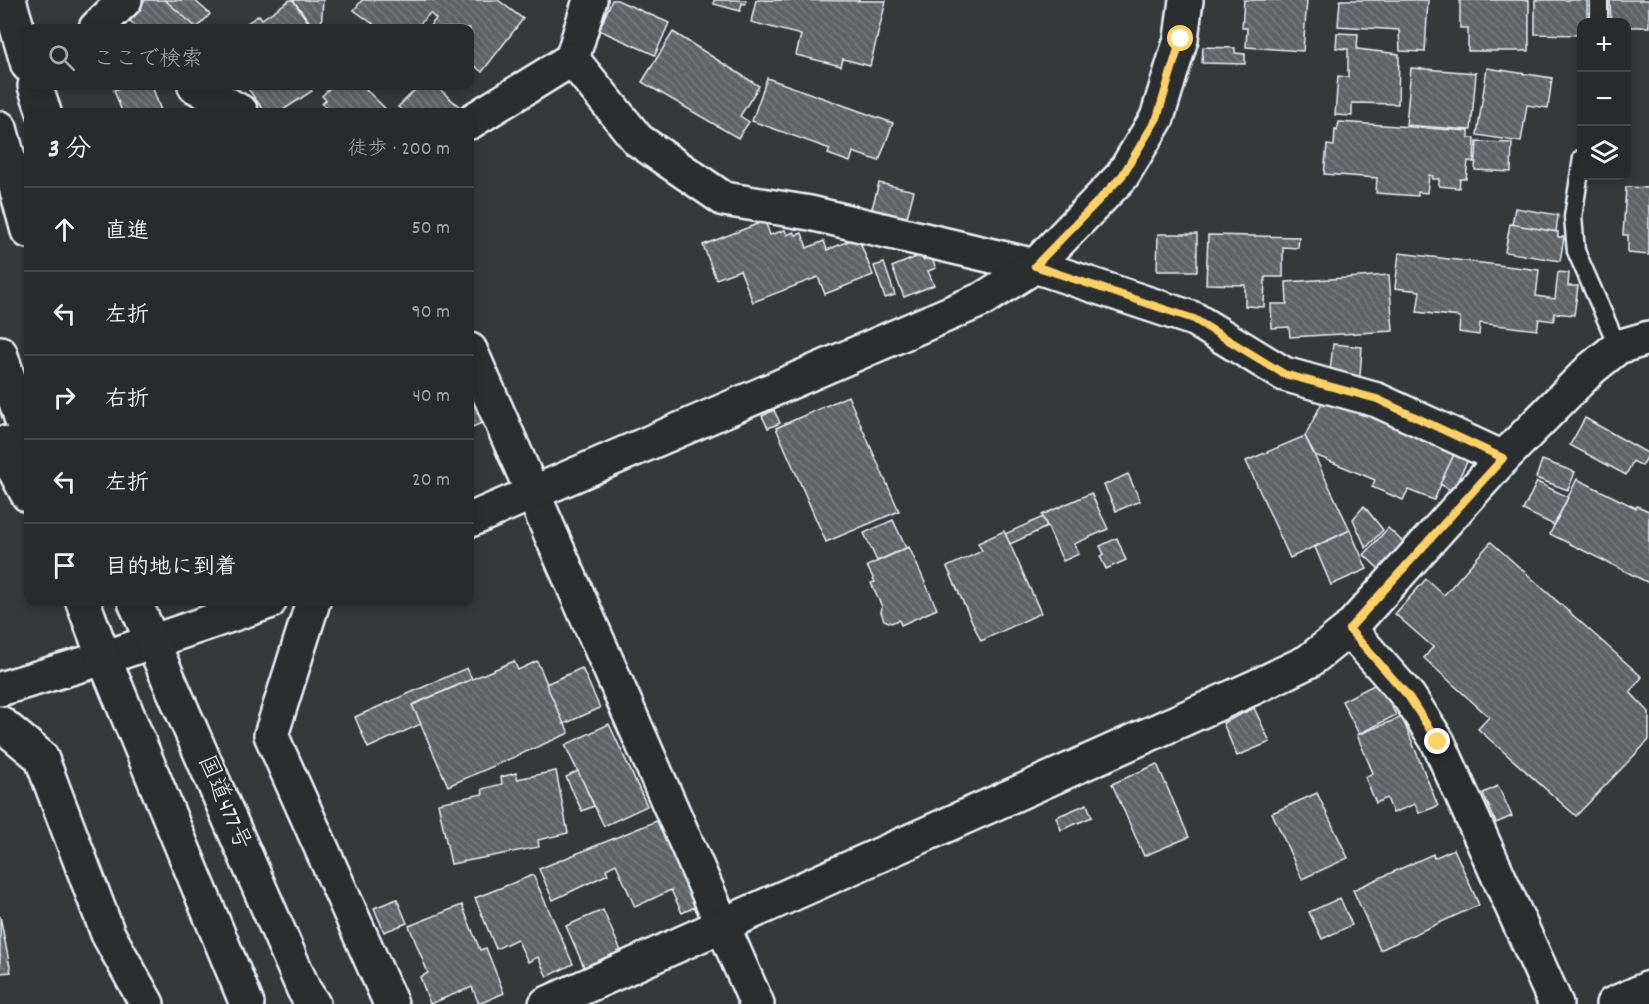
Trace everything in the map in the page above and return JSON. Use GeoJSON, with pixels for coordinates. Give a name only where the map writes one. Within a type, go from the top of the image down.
{"type":"FeatureCollection","features":[{"type":"Feature","properties":{"kind":"main road"},"geometry":{"type":"LineString","coordinates":[[9,0],[24,47]]}},
{"type":"Feature","properties":{"kind":"main road"},"geometry":{"type":"LineString","coordinates":[[100,24],[125,0]]}},
{"type":"Feature","properties":{"kind":"main road"},"geometry":{"type":"LineString","coordinates":[[474,119],[572,58],[590,0]]}},
{"type":"Feature","properties":{"kind":"main road"},"geometry":{"type":"LineString","coordinates":[[474,518],[983,298],[1035,266],[1122,176],[1157,118],[1181,39],[1186,0]]}},
{"type":"Feature","properties":{"kind":"main road"},"geometry":{"type":"LineString","coordinates":[[572,58],[638,140],[724,199],[810,213],[1035,266],[1194,319],[1284,374],[1377,399],[1503,458]]}},
{"type":"Feature","properties":{"kind":"main road"},"geometry":{"type":"LineString","coordinates":[[202,90],[234,108]]}},
{"type":"Feature","properties":{"kind":"main road"},"geometry":{"type":"LineString","coordinates":[[0,128],[24,216]]}},
{"type":"Feature","properties":{"kind":"main road"},"geometry":{"type":"LineString","coordinates":[[546,1004],[1309,661],[1349,629],[1503,458],[1592,368],[1618,347],[1649,338]]}},
{"type":"Feature","properties":{"kind":"main road"},"geometry":{"type":"LineString","coordinates":[[0,353],[24,427]]}},
{"type":"Feature","properties":{"kind":"main road"},"geometry":{"type":"LineString","coordinates":[[474,359],[757,1004]]}},
{"type":"Feature","properties":{"kind":"main road"},"geometry":{"type":"LineString","coordinates":[[0,443],[24,488]]}},
{"type":"Feature","properties":{"kind":"main road"},"geometry":{"type":"LineString","coordinates":[[85,606],[247,1004]]}},
{"type":"Feature","properties":{"kind":"main road","name":"国道477号"},"geometry":{"type":"LineString","coordinates":[[137,606],[304,990],[313,1004]]}},
{"type":"Feature","properties":{"kind":"main road"},"geometry":{"type":"LineString","coordinates":[[0,689],[257,606]]}},
{"type":"Feature","properties":{"kind":"main road"},"geometry":{"type":"LineString","coordinates":[[312,606],[271,735],[392,1004]]}},
{"type":"Feature","properties":{"kind":"main road"},"geometry":{"type":"LineString","coordinates":[[1349,629],[1409,697],[1438,742],[1556,1004]]}},
{"type":"Feature","properties":{"kind":"main road"},"geometry":{"type":"LineString","coordinates":[[0,723],[41,757],[108,934],[147,1004]]}},
{"type":"Feature","properties":{"kind":"main road"},"geometry":{"type":"LineString","coordinates":[[1613,1004],[1649,988]]}},
{"type":"Feature","properties":{"kind":"lane"},"geometry":{"type":"LineString","coordinates":[[1599,0],[1599,18]]}},
{"type":"Feature","properties":{"kind":"lane"},"geometry":{"type":"LineString","coordinates":[[1578,180],[1573,217],[1576,251],[1618,347]]}},
{"type":"Feature","properties":{"kind":"building"},"geometry":{"type":"Polygon","coordinates":[[[145,0],[165,0],[193,24],[134,24],[128,19],[145,0]]]}},
{"type":"Feature","properties":{"kind":"building"},"geometry":{"type":"Polygon","coordinates":[[[165,0],[194,0],[210,14],[201,24],[192,24],[165,0]]]}},
{"type":"Feature","properties":{"kind":"building"},"geometry":{"type":"Polygon","coordinates":[[[293,0],[309,24],[246,24],[259,15],[262,19],[293,0]]]}},
{"type":"Feature","properties":{"kind":"building"},"geometry":{"type":"Polygon","coordinates":[[[293,0],[323,0],[321,24],[311,24],[293,0]]]}},
{"type":"Feature","properties":{"kind":"building"},"geometry":{"type":"Polygon","coordinates":[[[362,0],[498,0],[523,19],[482,72],[474,65],[474,24],[432,24],[436,19],[430,13],[420,24],[373,24],[354,10],[362,0]]]}},
{"type":"Feature","properties":{"kind":"building"},"geometry":{"type":"Polygon","coordinates":[[[612,0],[617,0],[669,23],[655,55],[599,30],[612,0]]]}},
{"type":"Feature","properties":{"kind":"building"},"geometry":{"type":"Polygon","coordinates":[[[714,0],[746,0],[745,4],[742,3],[740,11],[714,4],[714,0]]]}},
{"type":"Feature","properties":{"kind":"building"},"geometry":{"type":"Polygon","coordinates":[[[756,0],[886,1],[870,66],[843,59],[841,66],[796,55],[801,35],[751,22],[756,0]]]}},
{"type":"Feature","properties":{"kind":"building"},"geometry":{"type":"Polygon","coordinates":[[[1244,0],[1307,0],[1303,51],[1246,47],[1247,28],[1242,28],[1244,0]]]}},
{"type":"Feature","properties":{"kind":"building"},"geometry":{"type":"Polygon","coordinates":[[[1340,0],[1428,0],[1425,52],[1400,51],[1399,30],[1338,26],[1340,0]]]}},
{"type":"Feature","properties":{"kind":"building"},"geometry":{"type":"Polygon","coordinates":[[[1460,0],[1529,0],[1529,51],[1468,51],[1468,28],[1460,28],[1460,0]]]}},
{"type":"Feature","properties":{"kind":"building"},"geometry":{"type":"Polygon","coordinates":[[[1535,0],[1587,0],[1587,18],[1577,18],[1577,35],[1535,34],[1535,0]]]}},
{"type":"Feature","properties":{"kind":"building"},"geometry":{"type":"Polygon","coordinates":[[[1610,0],[1649,0],[1649,27],[1631,27],[1631,18],[1611,18],[1610,0]]]}},
{"type":"Feature","properties":{"kind":"building"},"geometry":{"type":"Polygon","coordinates":[[[673,32],[759,86],[740,116],[749,122],[738,138],[642,82],[673,32]]]}},
{"type":"Feature","properties":{"kind":"building"},"geometry":{"type":"Polygon","coordinates":[[[1337,33],[1358,34],[1357,49],[1399,54],[1398,104],[1352,103],[1352,116],[1335,115],[1338,76],[1348,77],[1348,49],[1336,48],[1337,33]]]}},
{"type":"Feature","properties":{"kind":"building"},"geometry":{"type":"Polygon","coordinates":[[[1203,47],[1235,48],[1235,53],[1245,54],[1245,64],[1202,63],[1203,47]]]}},
{"type":"Feature","properties":{"kind":"building"},"geometry":{"type":"Polygon","coordinates":[[[1411,68],[1476,73],[1471,130],[1406,125],[1411,68]]]}},
{"type":"Feature","properties":{"kind":"building"},"geometry":{"type":"Polygon","coordinates":[[[1487,68],[1552,78],[1548,108],[1527,105],[1521,142],[1477,135],[1487,68]]]}},
{"type":"Feature","properties":{"kind":"building"},"geometry":{"type":"Polygon","coordinates":[[[767,78],[893,123],[879,161],[853,152],[850,162],[828,154],[830,149],[752,121],[767,78]]]}},
{"type":"Feature","properties":{"kind":"building"},"geometry":{"type":"Polygon","coordinates":[[[114,90],[153,90],[160,108],[121,108],[114,90]]]}},
{"type":"Feature","properties":{"kind":"building"},"geometry":{"type":"Polygon","coordinates":[[[249,90],[312,91],[286,108],[262,108],[249,90]]]}},
{"type":"Feature","properties":{"kind":"building"},"geometry":{"type":"Polygon","coordinates":[[[328,90],[366,90],[385,108],[326,108],[322,104],[326,100],[322,96],[328,90]]]}},
{"type":"Feature","properties":{"kind":"building"},"geometry":{"type":"Polygon","coordinates":[[[415,90],[441,90],[461,108],[399,108],[415,90]]]}},
{"type":"Feature","properties":{"kind":"building"},"geometry":{"type":"Polygon","coordinates":[[[1339,122],[1469,131],[1469,138],[1475,138],[1474,162],[1468,161],[1466,179],[1460,179],[1459,188],[1439,186],[1439,179],[1432,179],[1433,176],[1429,175],[1427,193],[1418,192],[1418,196],[1376,193],[1377,178],[1324,174],[1327,145],[1334,146],[1335,130],[1337,131],[1339,122]]]}},
{"type":"Feature","properties":{"kind":"building"},"geometry":{"type":"Polygon","coordinates":[[[1477,142],[1512,143],[1511,172],[1475,170],[1477,142]]]}},
{"type":"Feature","properties":{"kind":"building"},"geometry":{"type":"Polygon","coordinates":[[[879,183],[914,191],[906,221],[871,212],[879,183]]]}},
{"type":"Feature","properties":{"kind":"building"},"geometry":{"type":"Polygon","coordinates":[[[1626,187],[1649,188],[1649,255],[1628,253],[1628,235],[1623,235],[1626,187]]]}},
{"type":"Feature","properties":{"kind":"building"},"geometry":{"type":"Polygon","coordinates":[[[1515,208],[1558,215],[1556,232],[1512,225],[1515,208]]]}},
{"type":"Feature","properties":{"kind":"building"},"geometry":{"type":"Polygon","coordinates":[[[765,221],[770,235],[785,230],[787,235],[794,232],[796,235],[802,233],[807,248],[824,241],[827,250],[858,237],[873,275],[825,294],[818,277],[753,302],[740,270],[716,279],[703,245],[765,221]]]}},
{"type":"Feature","properties":{"kind":"building"},"geometry":{"type":"Polygon","coordinates":[[[1510,224],[1558,232],[1558,237],[1564,237],[1560,261],[1505,252],[1510,224]]]}},
{"type":"Feature","properties":{"kind":"building"},"geometry":{"type":"Polygon","coordinates":[[[1158,234],[1197,234],[1197,271],[1157,271],[1158,234]]]}},
{"type":"Feature","properties":{"kind":"building"},"geometry":{"type":"Polygon","coordinates":[[[1208,235],[1299,237],[1298,248],[1283,247],[1283,277],[1265,277],[1264,307],[1245,306],[1245,285],[1206,284],[1208,235]]]}},
{"type":"Feature","properties":{"kind":"building"},"geometry":{"type":"Polygon","coordinates":[[[1399,253],[1539,270],[1536,296],[1555,299],[1558,272],[1569,273],[1568,286],[1578,286],[1574,315],[1554,313],[1554,321],[1539,319],[1537,330],[1480,323],[1479,335],[1459,332],[1460,317],[1417,312],[1420,291],[1395,288],[1399,253]]]}},
{"type":"Feature","properties":{"kind":"building"},"geometry":{"type":"Polygon","coordinates":[[[921,255],[923,260],[931,257],[936,268],[928,271],[934,285],[904,297],[892,267],[921,255]]]}},
{"type":"Feature","properties":{"kind":"building"},"geometry":{"type":"Polygon","coordinates":[[[884,263],[895,295],[885,298],[874,266],[884,263]]]}},
{"type":"Feature","properties":{"kind":"building"},"geometry":{"type":"Polygon","coordinates":[[[1389,275],[1393,331],[1290,337],[1289,327],[1272,328],[1271,304],[1287,304],[1286,282],[1389,275]]]}},
{"type":"Feature","properties":{"kind":"building"},"geometry":{"type":"Polygon","coordinates":[[[1333,344],[1362,347],[1360,376],[1330,372],[1333,344]]]}},
{"type":"Feature","properties":{"kind":"building"},"geometry":{"type":"Polygon","coordinates":[[[474,392],[487,421],[474,426],[474,392]]]}},
{"type":"Feature","properties":{"kind":"building"},"geometry":{"type":"Polygon","coordinates":[[[1326,395],[1421,438],[1458,446],[1434,500],[1408,490],[1403,500],[1372,487],[1375,480],[1315,455],[1305,436],[1326,395]]]}},
{"type":"Feature","properties":{"kind":"building"},"geometry":{"type":"Polygon","coordinates":[[[848,396],[899,511],[826,542],[776,428],[848,396]]]}},
{"type":"Feature","properties":{"kind":"building"},"geometry":{"type":"Polygon","coordinates":[[[774,410],[780,423],[768,428],[762,416],[774,410]]]}},
{"type":"Feature","properties":{"kind":"building"},"geometry":{"type":"Polygon","coordinates":[[[1585,418],[1649,454],[1642,466],[1633,461],[1626,475],[1570,445],[1585,418]]]}},
{"type":"Feature","properties":{"kind":"building"},"geometry":{"type":"Polygon","coordinates":[[[1305,436],[1350,530],[1290,558],[1246,461],[1305,436]]]}},
{"type":"Feature","properties":{"kind":"building"},"geometry":{"type":"Polygon","coordinates":[[[1458,446],[1471,454],[1452,491],[1440,484],[1458,446]]]}},
{"type":"Feature","properties":{"kind":"building"},"geometry":{"type":"Polygon","coordinates":[[[1542,460],[1575,472],[1568,490],[1536,478],[1542,460]]]}},
{"type":"Feature","properties":{"kind":"building"},"geometry":{"type":"Polygon","coordinates":[[[1128,474],[1140,501],[1116,511],[1104,485],[1128,474]]]}},
{"type":"Feature","properties":{"kind":"building"},"geometry":{"type":"Polygon","coordinates":[[[1577,479],[1636,508],[1637,506],[1649,511],[1649,583],[1550,534],[1577,479]]]}},
{"type":"Feature","properties":{"kind":"building"},"geometry":{"type":"Polygon","coordinates":[[[1537,482],[1568,497],[1554,525],[1523,510],[1537,482]]]}},
{"type":"Feature","properties":{"kind":"building"},"geometry":{"type":"Polygon","coordinates":[[[1091,493],[1108,529],[1074,544],[1079,554],[1063,561],[1042,515],[1091,493]]]}},
{"type":"Feature","properties":{"kind":"building"},"geometry":{"type":"Polygon","coordinates":[[[1364,506],[1383,530],[1366,548],[1353,519],[1364,506]]]}},
{"type":"Feature","properties":{"kind":"building"},"geometry":{"type":"Polygon","coordinates":[[[1043,517],[1047,527],[1010,544],[1005,534],[1043,517]]]}},
{"type":"Feature","properties":{"kind":"building"},"geometry":{"type":"Polygon","coordinates":[[[893,520],[906,548],[877,561],[864,533],[893,520]]]}},
{"type":"Feature","properties":{"kind":"building"},"geometry":{"type":"Polygon","coordinates":[[[1388,528],[1404,543],[1379,569],[1364,555],[1388,528]]]}},
{"type":"Feature","properties":{"kind":"building"},"geometry":{"type":"Polygon","coordinates":[[[1350,530],[1367,569],[1331,585],[1315,547],[1350,530]]]}},
{"type":"Feature","properties":{"kind":"building"},"geometry":{"type":"Polygon","coordinates":[[[1004,531],[1041,613],[981,641],[947,567],[982,551],[978,543],[1004,531]]]}},
{"type":"Feature","properties":{"kind":"building"},"geometry":{"type":"Polygon","coordinates":[[[1117,538],[1126,560],[1106,569],[1100,556],[1104,554],[1100,546],[1117,538]]]}},
{"type":"Feature","properties":{"kind":"building"},"geometry":{"type":"Polygon","coordinates":[[[1491,542],[1642,677],[1630,692],[1649,712],[1649,740],[1576,816],[1478,729],[1489,717],[1424,658],[1433,647],[1395,614],[1426,579],[1444,595],[1491,542]]]}},
{"type":"Feature","properties":{"kind":"building"},"geometry":{"type":"Polygon","coordinates":[[[909,547],[937,609],[901,625],[899,620],[891,623],[884,620],[882,607],[871,583],[875,582],[867,566],[909,547]]]}},
{"type":"Feature","properties":{"kind":"building"},"geometry":{"type":"Polygon","coordinates":[[[514,661],[518,670],[537,661],[569,733],[448,786],[412,705],[514,661]]]}},
{"type":"Feature","properties":{"kind":"building"},"geometry":{"type":"Polygon","coordinates":[[[467,668],[472,679],[412,705],[421,724],[368,748],[355,717],[467,668]]]}},
{"type":"Feature","properties":{"kind":"building"},"geometry":{"type":"Polygon","coordinates":[[[582,668],[600,708],[564,724],[546,684],[582,668]]]}},
{"type":"Feature","properties":{"kind":"building"},"geometry":{"type":"Polygon","coordinates":[[[1380,682],[1396,715],[1359,734],[1342,701],[1380,682]]]}},
{"type":"Feature","properties":{"kind":"building"},"geometry":{"type":"Polygon","coordinates":[[[1254,708],[1270,742],[1237,756],[1223,723],[1254,708]]]}},
{"type":"Feature","properties":{"kind":"building"},"geometry":{"type":"Polygon","coordinates":[[[1402,717],[1438,806],[1419,813],[1415,804],[1393,813],[1387,798],[1376,803],[1365,777],[1373,773],[1357,735],[1402,717]]]}},
{"type":"Feature","properties":{"kind":"building"},"geometry":{"type":"Polygon","coordinates":[[[609,724],[647,806],[604,826],[565,745],[609,724]]]}},
{"type":"Feature","properties":{"kind":"building"},"geometry":{"type":"Polygon","coordinates":[[[1157,764],[1189,837],[1144,856],[1112,784],[1157,764]]]}},
{"type":"Feature","properties":{"kind":"building"},"geometry":{"type":"Polygon","coordinates":[[[556,771],[568,833],[538,840],[539,847],[451,864],[438,803],[483,794],[482,789],[502,784],[501,777],[516,773],[517,779],[556,771]]]}},
{"type":"Feature","properties":{"kind":"building"},"geometry":{"type":"Polygon","coordinates":[[[578,771],[594,806],[582,811],[566,777],[578,771]]]}},
{"type":"Feature","properties":{"kind":"building"},"geometry":{"type":"Polygon","coordinates":[[[1498,786],[1512,816],[1496,823],[1483,793],[1498,786]]]}},
{"type":"Feature","properties":{"kind":"building"},"geometry":{"type":"Polygon","coordinates":[[[1317,793],[1348,858],[1302,879],[1272,813],[1317,793]]]}},
{"type":"Feature","properties":{"kind":"building"},"geometry":{"type":"Polygon","coordinates":[[[1087,804],[1092,817],[1061,830],[1056,817],[1087,804]]]}},
{"type":"Feature","properties":{"kind":"building"},"geometry":{"type":"Polygon","coordinates":[[[659,820],[697,906],[682,913],[671,890],[635,907],[616,864],[606,869],[608,874],[553,900],[539,869],[659,820]]]}},
{"type":"Feature","properties":{"kind":"building"},"geometry":{"type":"Polygon","coordinates":[[[1454,849],[1479,905],[1380,950],[1353,890],[1433,854],[1434,858],[1454,849]]]}},
{"type":"Feature","properties":{"kind":"building"},"geometry":{"type":"Polygon","coordinates":[[[533,875],[573,964],[547,977],[538,957],[528,962],[517,939],[496,949],[475,898],[533,875]]]}},
{"type":"Feature","properties":{"kind":"building"},"geometry":{"type":"Polygon","coordinates":[[[1340,898],[1352,925],[1322,939],[1309,912],[1340,898]]]}},
{"type":"Feature","properties":{"kind":"building"},"geometry":{"type":"Polygon","coordinates":[[[397,899],[407,923],[384,932],[374,908],[397,899]]]}},
{"type":"Feature","properties":{"kind":"building"},"geometry":{"type":"Polygon","coordinates":[[[462,905],[480,950],[486,948],[504,993],[479,1004],[472,987],[430,1004],[420,977],[428,973],[409,926],[462,905]]]}},
{"type":"Feature","properties":{"kind":"building"},"geometry":{"type":"Polygon","coordinates":[[[603,910],[621,951],[584,967],[566,926],[603,910]]]}},
{"type":"Feature","properties":{"kind":"building"},"geometry":{"type":"Polygon","coordinates":[[[0,916],[11,972],[0,973],[0,916]]]}},
{"type":"Feature","properties":{"kind":"route"},"geometry":{"type":"LineString","coordinates":[[1181,39],[1157,118],[1122,176],[1035,266],[1194,319],[1284,374],[1377,399],[1503,458],[1349,629],[1409,697],[1438,742]]}}]}
